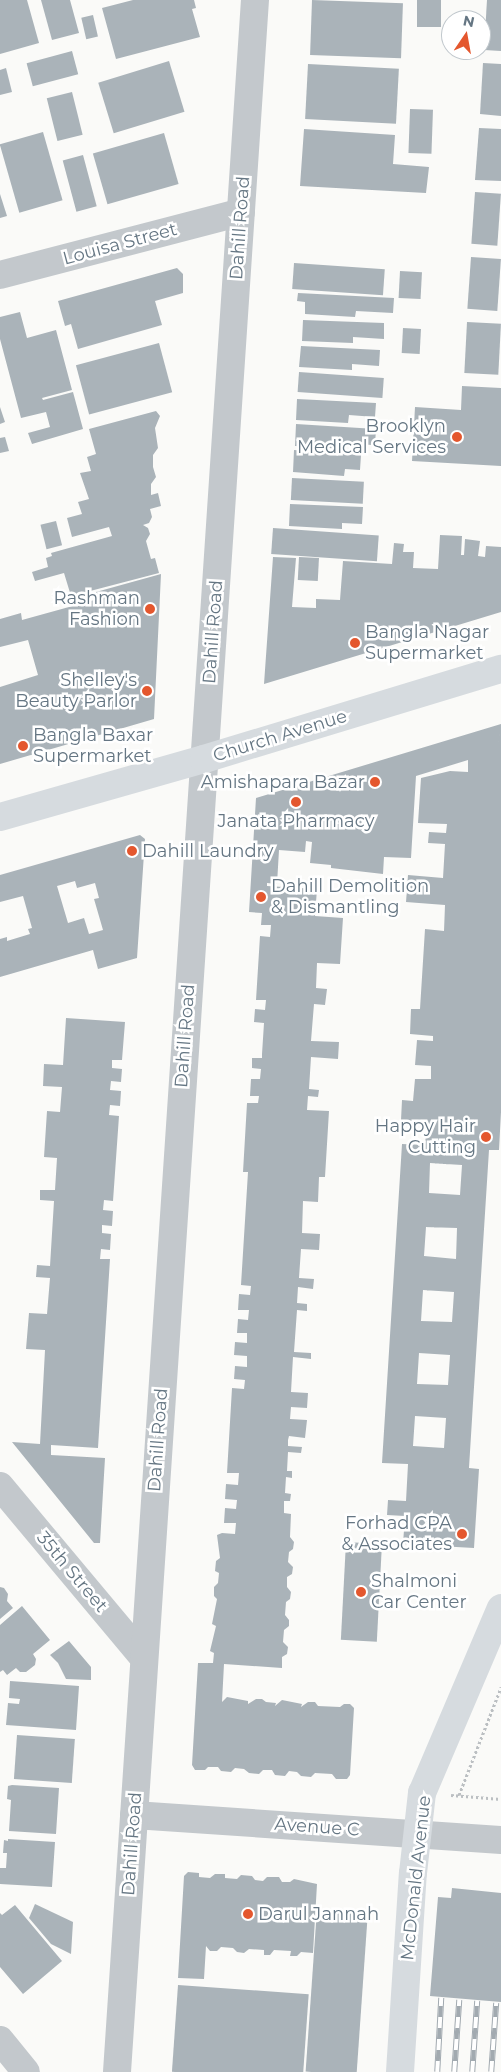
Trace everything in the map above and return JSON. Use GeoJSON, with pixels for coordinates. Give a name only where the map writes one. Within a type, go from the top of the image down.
{"type":"FeatureCollection","features":[{"type":"Feature","properties":{"kind":"main road","name":"Church Avenue"},"geometry":{"type":"LineString","coordinates":[[0,817],[204,759],[501,669]]}},
{"type":"Feature","properties":{"kind":"main road","name":"McDonald Avenue"},"geometry":{"type":"LineString","coordinates":[[400,2072],[413,1873],[422,1793],[501,1608]]}},
{"type":"Feature","properties":{"kind":"street","name":"Dahill Road"},"geometry":{"type":"LineString","coordinates":[[117,2072],[143,1657],[255,0]]}},
{"type":"Feature","properties":{"kind":"street","name":"Louisa Street"},"geometry":{"type":"LineString","coordinates":[[0,275],[241,212]]}},
{"type":"Feature","properties":{"kind":"street","name":"35th Street"},"geometry":{"type":"LineString","coordinates":[[0,1486],[143,1657]]}},
{"type":"Feature","properties":{"kind":"street","name":"Avenue C"},"geometry":{"type":"LineString","coordinates":[[134,1815],[501,1840]]}},
{"type":"Feature","properties":{"kind":"street"},"geometry":{"type":"LineString","coordinates":[[0,2040],[26,2072]]}},
{"type":"Feature","properties":{"kind":"path"},"geometry":{"type":"LineString","coordinates":[[459,1795],[501,1688]]}},
{"type":"Feature","properties":{"kind":"path"},"geometry":{"type":"LineString","coordinates":[[446,1794],[501,1798]]}},
{"type":"Feature","properties":{"kind":"building"},"geometry":{"type":"Polygon","coordinates":[[[0,0],[27,0],[39,43],[0,54],[0,0]]]}},
{"type":"Feature","properties":{"kind":"building"},"geometry":{"type":"Polygon","coordinates":[[[41,0],[70,0],[79,33],[52,40],[41,0]]]}},
{"type":"Feature","properties":{"kind":"building"},"geometry":{"type":"Polygon","coordinates":[[[133,0],[194,0],[196,8],[192,9],[200,37],[116,59],[102,8],[133,0]]]}},
{"type":"Feature","properties":{"kind":"building"},"geometry":{"type":"Polygon","coordinates":[[[312,0],[403,3],[401,58],[310,55],[312,0]]]}},
{"type":"Feature","properties":{"kind":"building"},"geometry":{"type":"Polygon","coordinates":[[[417,0],[441,0],[441,27],[417,27],[417,0]]]}},
{"type":"Feature","properties":{"kind":"building"},"geometry":{"type":"Polygon","coordinates":[[[487,0],[501,0],[501,51],[491,50],[491,10],[486,10],[487,0]]]}},
{"type":"Feature","properties":{"kind":"building"},"geometry":{"type":"Polygon","coordinates":[[[93,15],[98,36],[86,39],[81,18],[93,15]]]}},
{"type":"Feature","properties":{"kind":"building"},"geometry":{"type":"Polygon","coordinates":[[[72,51],[78,74],[33,86],[27,63],[72,51]]]}},
{"type":"Feature","properties":{"kind":"building"},"geometry":{"type":"Polygon","coordinates":[[[169,61],[184,112],[114,133],[98,83],[169,61]]]}},
{"type":"Feature","properties":{"kind":"building"},"geometry":{"type":"Polygon","coordinates":[[[483,63],[501,64],[501,116],[480,114],[483,63]]]}},
{"type":"Feature","properties":{"kind":"building"},"geometry":{"type":"Polygon","coordinates":[[[308,64],[399,69],[396,124],[305,119],[308,64]]]}},
{"type":"Feature","properties":{"kind":"building"},"geometry":{"type":"Polygon","coordinates":[[[6,68],[12,92],[0,95],[0,70],[6,68]]]}},
{"type":"Feature","properties":{"kind":"building"},"geometry":{"type":"Polygon","coordinates":[[[72,92],[83,135],[57,141],[47,98],[72,92]]]}},
{"type":"Feature","properties":{"kind":"building"},"geometry":{"type":"Polygon","coordinates":[[[410,109],[433,110],[431,154],[408,153],[410,109]]]}},
{"type":"Feature","properties":{"kind":"building"},"geometry":{"type":"Polygon","coordinates":[[[479,128],[501,129],[501,181],[475,180],[479,128]]]}},
{"type":"Feature","properties":{"kind":"building"},"geometry":{"type":"Polygon","coordinates":[[[304,129],[395,135],[393,164],[429,167],[426,193],[300,186],[304,129]]]}},
{"type":"Feature","properties":{"kind":"building"},"geometry":{"type":"Polygon","coordinates":[[[43,132],[63,200],[19,213],[0,144],[43,132]]]}},
{"type":"Feature","properties":{"kind":"building"},"geometry":{"type":"Polygon","coordinates":[[[164,133],[179,184],[107,204],[93,153],[164,133]]]}},
{"type":"Feature","properties":{"kind":"building"},"geometry":{"type":"Polygon","coordinates":[[[83,155],[97,206],[76,212],[63,160],[83,155]]]}},
{"type":"Feature","properties":{"kind":"building"},"geometry":{"type":"Polygon","coordinates":[[[475,192],[501,194],[497,246],[471,244],[475,192]]]}},
{"type":"Feature","properties":{"kind":"building"},"geometry":{"type":"Polygon","coordinates":[[[0,194],[7,216],[0,218],[0,194]]]}},
{"type":"Feature","properties":{"kind":"building"},"geometry":{"type":"Polygon","coordinates":[[[471,257],[501,259],[497,311],[467,309],[471,257]]]}},
{"type":"Feature","properties":{"kind":"building"},"geometry":{"type":"Polygon","coordinates":[[[294,263],[385,269],[383,295],[292,289],[294,263]]]}},
{"type":"Feature","properties":{"kind":"building"},"geometry":{"type":"Polygon","coordinates":[[[177,268],[183,274],[183,293],[155,301],[162,325],[78,349],[71,324],[65,326],[58,301],[177,268]]]}},
{"type":"Feature","properties":{"kind":"building"},"geometry":{"type":"Polygon","coordinates":[[[400,271],[422,272],[421,299],[399,298],[400,271]]]}},
{"type":"Feature","properties":{"kind":"building"},"geometry":{"type":"Polygon","coordinates":[[[298,293],[394,298],[393,313],[356,311],[355,317],[305,314],[305,302],[297,301],[298,293]]]}},
{"type":"Feature","properties":{"kind":"building"},"geometry":{"type":"Polygon","coordinates":[[[20,312],[27,338],[56,330],[72,390],[42,398],[43,400],[73,392],[83,429],[32,444],[28,433],[50,427],[46,412],[21,418],[0,339],[0,317],[20,312]]]}},
{"type":"Feature","properties":{"kind":"building"},"geometry":{"type":"Polygon","coordinates":[[[303,320],[384,323],[384,339],[353,337],[353,343],[302,341],[303,320]]]}},
{"type":"Feature","properties":{"kind":"building"},"geometry":{"type":"Polygon","coordinates":[[[467,322],[501,324],[498,375],[464,373],[467,322]]]}},
{"type":"Feature","properties":{"kind":"building"},"geometry":{"type":"Polygon","coordinates":[[[403,328],[421,329],[420,354],[402,353],[403,328]]]}},
{"type":"Feature","properties":{"kind":"building"},"geometry":{"type":"Polygon","coordinates":[[[159,343],[172,392],[89,415],[76,365],[159,343]]]}},
{"type":"Feature","properties":{"kind":"building"},"geometry":{"type":"Polygon","coordinates":[[[301,346],[380,350],[379,366],[352,364],[352,370],[299,367],[301,346]]]}},
{"type":"Feature","properties":{"kind":"building"},"geometry":{"type":"Polygon","coordinates":[[[299,372],[384,378],[382,398],[298,392],[299,372]]]}},
{"type":"Feature","properties":{"kind":"building","name":"Brooklyn Medical Services"},"geometry":{"type":"Polygon","coordinates":[[[462,386],[501,388],[501,466],[412,461],[415,407],[461,410],[462,386]]]}},
{"type":"Feature","properties":{"kind":"building"},"geometry":{"type":"Polygon","coordinates":[[[297,399],[376,403],[375,417],[349,415],[348,423],[296,420],[297,399]]]}},
{"type":"Feature","properties":{"kind":"building"},"geometry":{"type":"Polygon","coordinates":[[[0,407],[5,422],[0,424],[0,407]]]}},
{"type":"Feature","properties":{"kind":"building"},"geometry":{"type":"Polygon","coordinates":[[[156,411],[160,416],[155,428],[158,448],[153,455],[153,467],[156,477],[151,484],[151,495],[158,493],[161,506],[150,509],[152,517],[149,523],[143,525],[148,528],[150,534],[146,541],[151,559],[155,558],[159,573],[71,596],[64,573],[35,581],[32,572],[48,567],[46,558],[52,556],[51,553],[112,536],[109,527],[72,537],[67,518],[82,514],[78,502],[89,499],[80,473],[91,471],[87,457],[96,454],[89,429],[156,411]]]}},
{"type":"Feature","properties":{"kind":"building"},"geometry":{"type":"Polygon","coordinates":[[[296,424],[376,429],[375,445],[346,444],[346,449],[295,446],[296,424]]]}},
{"type":"Feature","properties":{"kind":"building"},"geometry":{"type":"Polygon","coordinates":[[[5,437],[9,451],[0,453],[0,438],[5,437]]]}},
{"type":"Feature","properties":{"kind":"building"},"geometry":{"type":"Polygon","coordinates":[[[294,450],[361,455],[360,470],[345,469],[344,476],[293,472],[294,450]]]}},
{"type":"Feature","properties":{"kind":"building"},"geometry":{"type":"Polygon","coordinates":[[[292,478],[364,482],[363,504],[291,500],[292,478]]]}},
{"type":"Feature","properties":{"kind":"building"},"geometry":{"type":"Polygon","coordinates":[[[290,504],[363,507],[362,524],[342,523],[342,529],[289,526],[290,504]]]}},
{"type":"Feature","properties":{"kind":"building"},"geometry":{"type":"Polygon","coordinates":[[[56,521],[62,545],[47,549],[40,525],[56,521]]]}},
{"type":"Feature","properties":{"kind":"building"},"geometry":{"type":"Polygon","coordinates":[[[273,528],[379,535],[377,561],[271,554],[273,528]]]}},
{"type":"Feature","properties":{"kind":"building"},"geometry":{"type":"Polygon","coordinates":[[[440,535],[462,536],[461,555],[464,555],[465,539],[480,541],[478,556],[485,557],[486,546],[501,547],[501,612],[264,684],[273,557],[296,558],[292,607],[316,608],[316,599],[340,600],[343,561],[392,564],[394,543],[404,544],[403,552],[414,552],[413,568],[438,569],[440,535]]]}},
{"type":"Feature","properties":{"kind":"building"},"geometry":{"type":"Polygon","coordinates":[[[299,557],[319,558],[318,581],[298,580],[299,557]]]}},
{"type":"Feature","properties":{"kind":"building"},"geometry":{"type":"Polygon","coordinates":[[[161,574],[154,719],[0,764],[0,687],[38,675],[28,640],[0,647],[0,619],[21,613],[22,620],[98,599],[96,592],[161,574]]]}},
{"type":"Feature","properties":{"kind":"building"},"geometry":{"type":"Polygon","coordinates":[[[501,724],[501,1112],[499,1150],[489,1150],[473,1403],[469,1468],[479,1469],[474,1548],[403,1544],[405,1516],[387,1515],[388,1500],[406,1501],[408,1464],[382,1463],[402,1144],[425,1145],[427,1122],[401,1120],[402,1100],[413,1101],[415,1079],[431,1079],[431,1066],[415,1065],[417,1040],[433,1041],[433,1036],[410,1034],[411,1009],[420,1009],[425,929],[444,931],[445,905],[406,902],[408,875],[443,878],[445,844],[428,843],[429,832],[446,833],[447,824],[418,823],[421,778],[450,771],[468,772],[468,760],[416,776],[411,858],[384,857],[383,874],[331,868],[331,865],[310,863],[312,842],[306,841],[305,852],[279,850],[277,884],[267,883],[267,886],[317,889],[315,916],[343,918],[340,964],[317,963],[316,988],[327,989],[325,1005],[314,1004],[311,1041],[339,1042],[338,1059],[311,1057],[309,1089],[319,1090],[318,1097],[308,1096],[307,1110],[329,1111],[325,1177],[319,1177],[318,1202],[303,1201],[302,1233],[320,1234],[319,1250],[301,1249],[299,1278],[314,1279],[313,1289],[298,1287],[297,1303],[307,1304],[307,1311],[297,1310],[294,1352],[311,1353],[311,1359],[293,1357],[291,1392],[308,1393],[307,1408],[291,1407],[290,1419],[307,1420],[305,1438],[289,1436],[288,1440],[288,1446],[302,1447],[301,1453],[288,1452],[287,1471],[292,1471],[292,1478],[286,1477],[285,1493],[291,1494],[290,1501],[284,1501],[284,1513],[291,1514],[290,1537],[294,1542],[293,1549],[289,1552],[288,1562],[293,1567],[292,1574],[287,1577],[287,1587],[291,1592],[290,1599],[286,1602],[285,1615],[289,1620],[289,1626],[284,1630],[283,1642],[288,1647],[287,1654],[282,1657],[282,1668],[224,1664],[222,1702],[227,1697],[248,1701],[248,1704],[256,1699],[262,1699],[266,1702],[276,1703],[275,1706],[282,1700],[302,1704],[301,1707],[308,1702],[315,1702],[318,1706],[340,1707],[344,1704],[350,1704],[354,1708],[350,1775],[347,1779],[336,1779],[332,1774],[315,1773],[311,1777],[301,1776],[297,1772],[289,1771],[285,1776],[275,1775],[272,1770],[263,1770],[259,1774],[235,1768],[231,1772],[221,1771],[218,1767],[195,1770],[192,1765],[198,1663],[213,1663],[214,1653],[210,1651],[216,1626],[212,1624],[217,1599],[214,1596],[214,1587],[218,1583],[219,1573],[215,1571],[216,1561],[220,1558],[217,1535],[222,1533],[235,1534],[236,1523],[224,1523],[225,1508],[236,1509],[237,1500],[225,1499],[226,1484],[238,1485],[239,1473],[227,1473],[232,1388],[244,1389],[245,1380],[234,1379],[235,1366],[247,1367],[247,1356],[234,1355],[235,1342],[247,1343],[247,1333],[237,1333],[238,1319],[248,1320],[249,1310],[238,1310],[239,1294],[250,1295],[251,1286],[241,1285],[248,1172],[243,1172],[247,1103],[258,1103],[259,1096],[250,1096],[251,1079],[260,1079],[261,1069],[252,1068],[252,1058],[262,1058],[264,1023],[254,1022],[255,1009],[265,1010],[266,1000],[256,1000],[260,936],[270,937],[271,925],[261,925],[262,913],[249,912],[256,798],[501,724]],[[430,1163],[429,1193],[460,1195],[462,1165],[430,1163]],[[426,1227],[424,1256],[456,1259],[457,1228],[426,1227]],[[423,1290],[421,1321],[452,1322],[454,1292],[423,1290]],[[419,1353],[417,1384],[448,1385],[450,1355],[419,1353]],[[415,1416],[413,1446],[444,1448],[446,1418],[415,1416]]]}},
{"type":"Feature","properties":{"kind":"building"},"geometry":{"type":"Polygon","coordinates":[[[140,835],[145,839],[137,958],[98,969],[93,950],[0,977],[0,939],[7,937],[7,941],[30,934],[28,929],[32,928],[23,896],[0,902],[0,875],[140,835]],[[75,881],[57,886],[68,923],[84,918],[89,934],[103,930],[94,899],[99,898],[95,883],[77,888],[75,881]]]}},
{"type":"Feature","properties":{"kind":"building"},"geometry":{"type":"Polygon","coordinates":[[[66,1018],[125,1022],[122,1060],[112,1060],[112,1068],[122,1069],[121,1082],[111,1081],[110,1090],[121,1091],[120,1106],[110,1105],[109,1115],[119,1116],[113,1201],[104,1200],[103,1210],[113,1211],[112,1226],[102,1225],[102,1233],[111,1234],[110,1250],[101,1249],[100,1259],[110,1259],[98,1448],[51,1445],[51,1455],[105,1458],[100,1543],[94,1543],[12,1442],[40,1444],[45,1350],[26,1349],[29,1313],[47,1314],[50,1278],[36,1277],[37,1265],[50,1266],[54,1201],[40,1200],[40,1190],[55,1190],[57,1158],[44,1157],[47,1111],[60,1112],[62,1087],[43,1086],[44,1064],[63,1065],[66,1018]]]}},
{"type":"Feature","properties":{"kind":"building","name":"Shalmoni Car Center"},"geometry":{"type":"Polygon","coordinates":[[[346,1542],[382,1544],[377,1642],[341,1640],[346,1542]]]}},
{"type":"Feature","properties":{"kind":"building"},"geometry":{"type":"Polygon","coordinates":[[[0,1587],[4,1588],[8,1594],[7,1601],[13,1608],[0,1619],[0,1587]]]}},
{"type":"Feature","properties":{"kind":"building"},"geometry":{"type":"Polygon","coordinates":[[[22,1606],[50,1640],[33,1654],[36,1659],[35,1665],[26,1672],[20,1672],[16,1668],[7,1675],[3,1670],[0,1672],[0,1625],[22,1606]]]}},
{"type":"Feature","properties":{"kind":"building"},"geometry":{"type":"Polygon","coordinates":[[[69,1641],[91,1667],[91,1680],[66,1679],[58,1663],[50,1655],[69,1641]]]}},
{"type":"Feature","properties":{"kind":"building"},"geometry":{"type":"Polygon","coordinates":[[[10,1681],[79,1686],[76,1730],[6,1725],[8,1703],[19,1704],[20,1699],[9,1698],[10,1681]]]}},
{"type":"Feature","properties":{"kind":"building"},"geometry":{"type":"Polygon","coordinates":[[[17,1735],[75,1739],[72,1783],[14,1779],[17,1735]]]}},
{"type":"Feature","properties":{"kind":"building"},"geometry":{"type":"Polygon","coordinates":[[[8,1786],[59,1788],[56,1834],[9,1831],[11,1800],[7,1799],[8,1786]]]}},
{"type":"Feature","properties":{"kind":"building"},"geometry":{"type":"Polygon","coordinates":[[[8,1839],[55,1842],[52,1887],[0,1884],[0,1868],[6,1868],[7,1853],[3,1853],[4,1840],[8,1841],[8,1839]]]}},
{"type":"Feature","properties":{"kind":"building"},"geometry":{"type":"Polygon","coordinates":[[[188,1872],[199,1873],[199,1877],[210,1878],[215,1874],[225,1874],[225,1878],[237,1879],[241,1875],[252,1876],[255,1880],[263,1881],[267,1877],[279,1877],[282,1882],[290,1882],[294,1879],[317,1884],[313,1953],[301,1952],[297,1956],[290,1956],[291,1951],[274,1950],[270,1955],[264,1955],[264,1950],[249,1949],[244,1953],[237,1952],[233,1948],[221,1947],[217,1951],[210,1951],[206,1946],[204,1979],[178,1978],[184,1876],[188,1872]]]}},
{"type":"Feature","properties":{"kind":"building"},"geometry":{"type":"Polygon","coordinates":[[[452,1888],[501,1893],[501,2002],[430,1996],[438,1897],[451,1898],[452,1888]]]}},
{"type":"Feature","properties":{"kind":"building"},"geometry":{"type":"Polygon","coordinates":[[[35,1904],[73,1922],[71,1954],[51,1944],[29,1918],[35,1904]]]}},
{"type":"Feature","properties":{"kind":"building"},"geometry":{"type":"Polygon","coordinates":[[[15,1905],[62,1961],[23,1994],[0,1967],[0,1913],[2,1915],[15,1905]]]}},
{"type":"Feature","properties":{"kind":"building"},"geometry":{"type":"Polygon","coordinates":[[[317,1909],[368,1913],[357,2072],[306,2072],[317,1909]]]}},
{"type":"Feature","properties":{"kind":"building"},"geometry":{"type":"Polygon","coordinates":[[[178,1985],[309,1994],[303,2072],[172,2072],[178,1985]]]}},
{"type":"Feature","properties":{"kind":"railway"},"geometry":{"type":"LineString","coordinates":[[437,2072],[441,1998]]}},
{"type":"Feature","properties":{"kind":"railway"},"geometry":{"type":"LineString","coordinates":[[454,2072],[459,2000]]}},
{"type":"Feature","properties":{"kind":"railway"},"geometry":{"type":"LineString","coordinates":[[472,2072],[477,2001]]}},
{"type":"Feature","properties":{"kind":"railway"},"geometry":{"type":"LineString","coordinates":[[491,2072],[496,2003]]}},
{"type":"Feature","properties":{"kind":"place","name":"Brooklyn Medical Services"},"geometry":{"type":"Point","coordinates":[457,437]}},
{"type":"Feature","properties":{"kind":"place","name":"Rashman Fashion"},"geometry":{"type":"Point","coordinates":[150,609]}},
{"type":"Feature","properties":{"kind":"place","name":"Bangla Nagar Supermarket"},"geometry":{"type":"Point","coordinates":[355,643]}},
{"type":"Feature","properties":{"kind":"place","name":"Shelley's Beauty Parlor"},"geometry":{"type":"Point","coordinates":[147,691]}},
{"type":"Feature","properties":{"kind":"place","name":"Bangla Baxar Supermarket"},"geometry":{"type":"Point","coordinates":[23,746]}},
{"type":"Feature","properties":{"kind":"place","name":"Amishapara Bazar"},"geometry":{"type":"Point","coordinates":[375,782]}},
{"type":"Feature","properties":{"kind":"place","name":"Janata Pharmacy"},"geometry":{"type":"Point","coordinates":[296,802]}},
{"type":"Feature","properties":{"kind":"place","name":"Dahill Laundry"},"geometry":{"type":"Point","coordinates":[132,851]}},
{"type":"Feature","properties":{"kind":"place","name":"Dahill Demolition & Dismantling"},"geometry":{"type":"Point","coordinates":[261,897]}},
{"type":"Feature","properties":{"kind":"place","name":"Happy Hair Cutting"},"geometry":{"type":"Point","coordinates":[486,1137]}},
{"type":"Feature","properties":{"kind":"place","name":"Forhad CPA & Associates"},"geometry":{"type":"Point","coordinates":[462,1534]}},
{"type":"Feature","properties":{"kind":"place","name":"Shalmoni Car Center"},"geometry":{"type":"Point","coordinates":[361,1592]}},
{"type":"Feature","properties":{"kind":"place","name":"Darul Jannah"},"geometry":{"type":"Point","coordinates":[248,1914]}}]}
